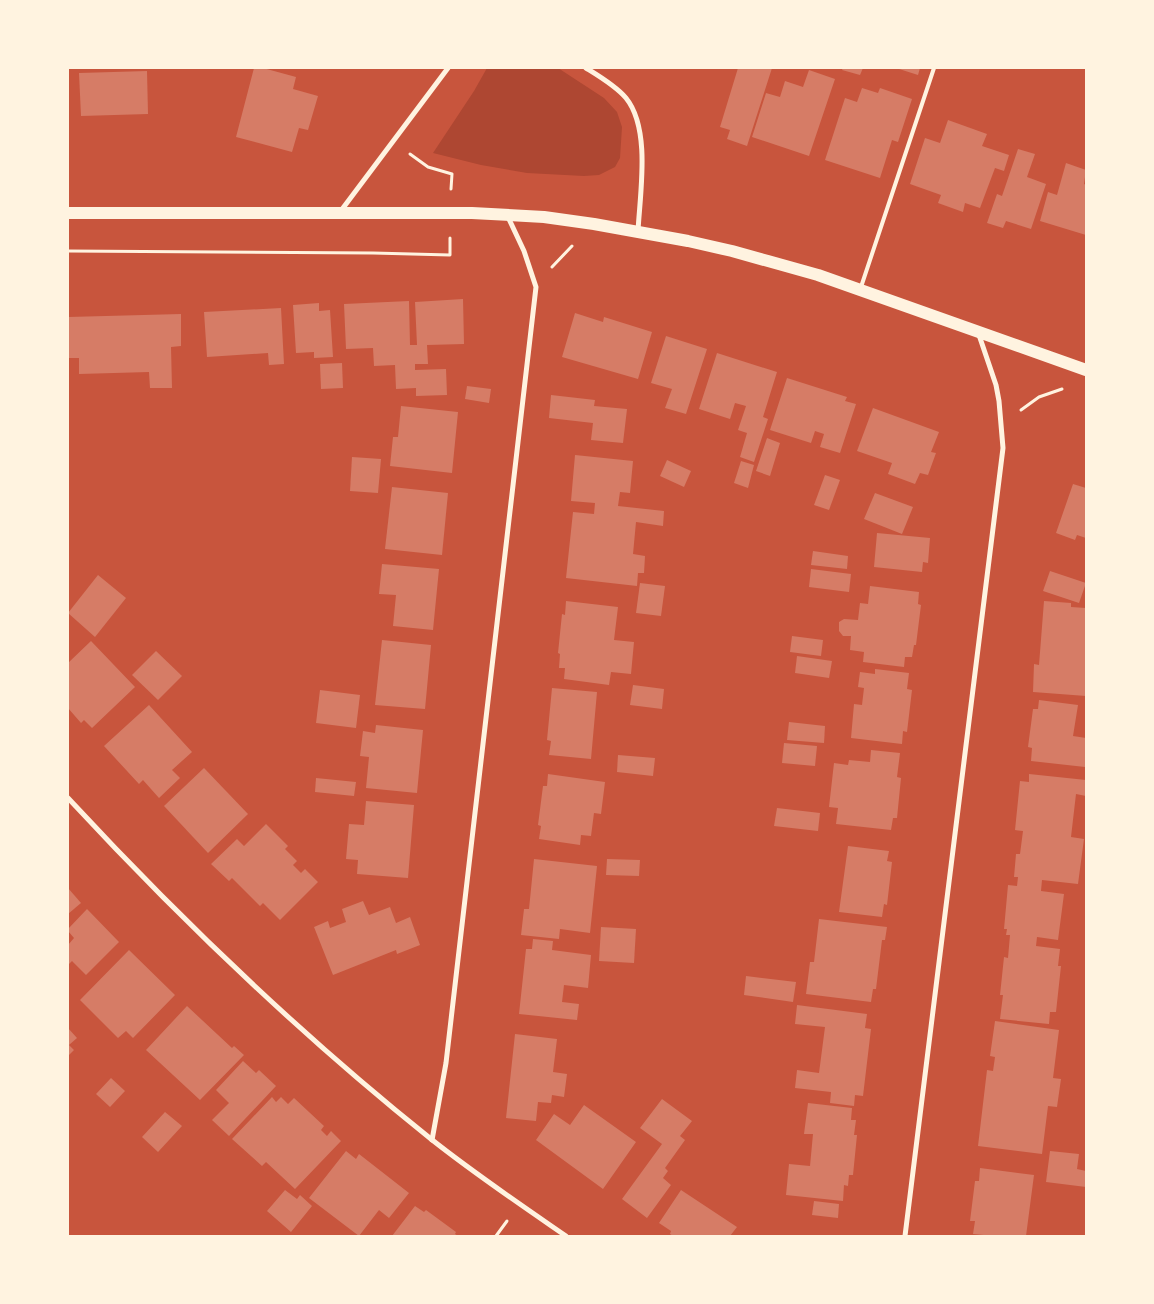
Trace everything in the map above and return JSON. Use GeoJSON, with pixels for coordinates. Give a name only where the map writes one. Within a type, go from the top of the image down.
{"type":"FeatureCollection","features":[{"type":"Feature","properties":{"kind":"main road"},"geometry":{"type":"LineString","coordinates":[[68,213],[451,212],[506,214],[594,224],[638,231],[732,251],[818,275],[1086,370]]}},
{"type":"Feature","properties":{"kind":"street"},"geometry":{"type":"LineString","coordinates":[[340,212],[448,68]]}},
{"type":"Feature","properties":{"kind":"street"},"geometry":{"type":"LineString","coordinates":[[586,68],[625,97],[632,106],[640,124],[642,145],[638,231]]}},
{"type":"Feature","properties":{"kind":"street"},"geometry":{"type":"LineString","coordinates":[[432,1140],[446,1063],[536,287],[524,251],[506,214]]}},
{"type":"Feature","properties":{"kind":"street"},"geometry":{"type":"LineString","coordinates":[[905,1236],[1003,448],[996,385],[978,332]]}},
{"type":"Feature","properties":{"kind":"street"},"geometry":{"type":"LineString","coordinates":[[68,798],[230,964],[317,1044],[432,1140],[566,1236]]}},
{"type":"Feature","properties":{"kind":"lane"},"geometry":{"type":"LineString","coordinates":[[860,289],[934,68]]}},
{"type":"Feature","properties":{"kind":"path"},"geometry":{"type":"LineString","coordinates":[[68,251],[450,255],[452,174],[428,167],[393,141]]}},
{"type":"Feature","properties":{"kind":"path"},"geometry":{"type":"LineString","coordinates":[[536,287],[564,254],[594,224]]}},
{"type":"Feature","properties":{"kind":"path"},"geometry":{"type":"LineString","coordinates":[[1003,448],[1014,421],[1022,409],[1039,397],[1070,386]]}},
{"type":"Feature","properties":{"kind":"shaded area"},"geometry":{"type":"Polygon","coordinates":[[[487,68],[558,68],[604,98],[617,112],[622,127],[620,158],[615,167],[599,175],[527,173],[481,165],[433,153],[487,68]]]}},
{"type":"Feature","properties":{"kind":"building"},"geometry":{"type":"Polygon","coordinates":[[[254,68],[263,68],[296,77],[293,89],[318,96],[308,130],[299,128],[292,152],[236,137],[254,68]]]}},
{"type":"Feature","properties":{"kind":"building"},"geometry":{"type":"Polygon","coordinates":[[[738,68],[772,68],[747,146],[727,139],[730,130],[720,127],[738,68]]]}},
{"type":"Feature","properties":{"kind":"building"},"geometry":{"type":"Polygon","coordinates":[[[843,68],[863,68],[860,75],[842,70],[843,68]]]}},
{"type":"Feature","properties":{"kind":"building"},"geometry":{"type":"Polygon","coordinates":[[[896,68],[920,68],[918,75],[896,68]]]}},
{"type":"Feature","properties":{"kind":"building"},"geometry":{"type":"Polygon","coordinates":[[[809,70],[835,79],[809,156],[752,137],[766,93],[780,97],[785,81],[803,87],[809,70]]]}},
{"type":"Feature","properties":{"kind":"building"},"geometry":{"type":"Polygon","coordinates":[[[147,71],[148,114],[81,116],[79,73],[147,71]]]}},
{"type":"Feature","properties":{"kind":"building"},"geometry":{"type":"Polygon","coordinates":[[[862,88],[878,93],[880,88],[912,99],[898,142],[892,140],[880,178],[825,160],[845,98],[857,102],[862,88]]]}},
{"type":"Feature","properties":{"kind":"building"},"geometry":{"type":"Polygon","coordinates":[[[948,120],[987,134],[982,146],[1009,155],[1004,171],[995,168],[980,208],[965,203],[963,212],[938,203],[941,195],[910,184],[925,138],[940,143],[948,120]]]}},
{"type":"Feature","properties":{"kind":"building"},"geometry":{"type":"Polygon","coordinates":[[[1018,149],[1035,154],[1027,177],[1046,184],[1031,229],[1006,221],[1003,228],[987,223],[997,194],[1002,196],[1018,149]]]}},
{"type":"Feature","properties":{"kind":"building"},"geometry":{"type":"Polygon","coordinates":[[[1066,163],[1086,170],[1084,184],[1086,185],[1086,235],[1040,221],[1048,192],[1057,195],[1066,163]]]}},
{"type":"Feature","properties":{"kind":"building"},"geometry":{"type":"Polygon","coordinates":[[[463,299],[464,344],[427,345],[428,364],[415,364],[415,370],[446,369],[447,395],[416,396],[416,388],[396,389],[395,365],[374,366],[373,348],[346,349],[344,304],[409,301],[410,345],[417,345],[415,302],[463,299]]]}},
{"type":"Feature","properties":{"kind":"building"},"geometry":{"type":"Polygon","coordinates":[[[319,303],[319,311],[330,310],[333,357],[314,358],[314,352],[296,353],[293,305],[319,303]]]}},
{"type":"Feature","properties":{"kind":"building"},"geometry":{"type":"Polygon","coordinates":[[[281,308],[284,364],[269,365],[268,353],[207,357],[204,312],[281,308]]]}},
{"type":"Feature","properties":{"kind":"building"},"geometry":{"type":"Polygon","coordinates":[[[575,313],[603,322],[604,317],[652,332],[638,379],[562,357],[575,313]]]}},
{"type":"Feature","properties":{"kind":"building"},"geometry":{"type":"Polygon","coordinates":[[[181,314],[181,346],[171,347],[172,388],[150,388],[149,372],[79,374],[79,358],[68,358],[68,317],[181,314]]]}},
{"type":"Feature","properties":{"kind":"building"},"geometry":{"type":"Polygon","coordinates":[[[666,336],[707,349],[686,414],[665,408],[672,389],[651,383],[666,336]]]}},
{"type":"Feature","properties":{"kind":"building"},"geometry":{"type":"Polygon","coordinates":[[[717,353],[777,372],[763,417],[768,419],[754,462],[740,457],[747,433],[738,430],[746,406],[735,403],[730,419],[699,409],[717,353]]]}},
{"type":"Feature","properties":{"kind":"building"},"geometry":{"type":"Polygon","coordinates":[[[342,363],[343,388],[321,389],[320,364],[342,363]]]}},
{"type":"Feature","properties":{"kind":"building"},"geometry":{"type":"Polygon","coordinates":[[[787,378],[847,397],[845,401],[856,404],[840,453],[820,447],[824,434],[815,431],[811,443],[770,430],[787,378]]]}},
{"type":"Feature","properties":{"kind":"building"},"geometry":{"type":"Polygon","coordinates":[[[467,386],[491,389],[489,403],[465,399],[467,386]]]}},
{"type":"Feature","properties":{"kind":"building"},"geometry":{"type":"Polygon","coordinates":[[[551,395],[595,400],[594,406],[627,409],[623,443],[591,440],[593,423],[549,418],[551,395]]]}},
{"type":"Feature","properties":{"kind":"building"},"geometry":{"type":"Polygon","coordinates":[[[401,406],[458,412],[452,473],[390,466],[393,437],[398,437],[401,406]]]}},
{"type":"Feature","properties":{"kind":"building"},"geometry":{"type":"Polygon","coordinates":[[[873,408],[939,432],[931,452],[936,453],[928,475],[920,473],[915,484],[888,474],[892,463],[857,451],[873,408]]]}},
{"type":"Feature","properties":{"kind":"building"},"geometry":{"type":"Polygon","coordinates":[[[767,438],[780,443],[770,476],[756,471],[767,438]]]}},
{"type":"Feature","properties":{"kind":"building"},"geometry":{"type":"Polygon","coordinates":[[[575,455],[633,461],[630,493],[620,492],[618,506],[664,511],[663,526],[636,522],[633,554],[645,556],[644,573],[638,573],[637,586],[566,578],[573,512],[594,514],[595,503],[571,501],[575,455]]]}},
{"type":"Feature","properties":{"kind":"building"},"geometry":{"type":"Polygon","coordinates":[[[352,457],[381,459],[378,493],[350,491],[352,457]]]}},
{"type":"Feature","properties":{"kind":"building"},"geometry":{"type":"Polygon","coordinates":[[[667,460],[691,471],[684,487],[660,476],[667,460]]]}},
{"type":"Feature","properties":{"kind":"building"},"geometry":{"type":"Polygon","coordinates":[[[741,461],[754,465],[748,488],[734,483],[741,461]]]}},
{"type":"Feature","properties":{"kind":"building"},"geometry":{"type":"Polygon","coordinates":[[[825,475],[840,480],[829,510],[814,505],[825,475]]]}},
{"type":"Feature","properties":{"kind":"building"},"geometry":{"type":"Polygon","coordinates":[[[1073,484],[1086,488],[1086,538],[1077,535],[1075,540],[1056,533],[1073,484]]]}},
{"type":"Feature","properties":{"kind":"building"},"geometry":{"type":"Polygon","coordinates":[[[392,487],[448,493],[442,555],[385,549],[392,487]]]}},
{"type":"Feature","properties":{"kind":"building"},"geometry":{"type":"Polygon","coordinates":[[[875,493],[913,507],[902,534],[864,519],[875,493]]]}},
{"type":"Feature","properties":{"kind":"building"},"geometry":{"type":"Polygon","coordinates":[[[877,533],[930,538],[928,563],[923,562],[922,572],[874,567],[877,533]]]}},
{"type":"Feature","properties":{"kind":"building"},"geometry":{"type":"Polygon","coordinates":[[[813,551],[848,556],[847,569],[811,565],[813,551]]]}},
{"type":"Feature","properties":{"kind":"building"},"geometry":{"type":"Polygon","coordinates":[[[382,564],[439,569],[433,630],[393,626],[396,595],[379,594],[382,564]]]}},
{"type":"Feature","properties":{"kind":"building"},"geometry":{"type":"Polygon","coordinates":[[[811,569],[851,574],[849,592],[809,587],[811,569]]]}},
{"type":"Feature","properties":{"kind":"building"},"geometry":{"type":"Polygon","coordinates":[[[1050,571],[1086,583],[1079,603],[1043,591],[1050,571]]]}},
{"type":"Feature","properties":{"kind":"building"},"geometry":{"type":"Polygon","coordinates":[[[98,575],[126,598],[95,637],[68,613],[98,575]]]}},
{"type":"Feature","properties":{"kind":"building"},"geometry":{"type":"Polygon","coordinates":[[[640,583],[665,586],[661,616],[636,613],[640,583]]]}},
{"type":"Feature","properties":{"kind":"building"},"geometry":{"type":"Polygon","coordinates":[[[870,586],[919,592],[918,604],[921,605],[916,645],[914,645],[912,657],[905,657],[904,667],[863,662],[864,652],[850,650],[851,636],[843,636],[839,631],[839,622],[844,619],[858,620],[860,603],[868,604],[870,586]]]}},
{"type":"Feature","properties":{"kind":"building"},"geometry":{"type":"Polygon","coordinates":[[[566,601],[618,607],[614,640],[634,642],[631,674],[611,672],[609,685],[564,679],[565,668],[559,668],[560,654],[558,653],[562,614],[565,615],[566,601]]]}},
{"type":"Feature","properties":{"kind":"building"},"geometry":{"type":"Polygon","coordinates":[[[1044,601],[1071,603],[1071,607],[1086,608],[1086,696],[1033,692],[1034,664],[1039,665],[1044,601]]]}},
{"type":"Feature","properties":{"kind":"building"},"geometry":{"type":"Polygon","coordinates":[[[792,636],[823,640],[821,656],[790,652],[792,636]]]}},
{"type":"Feature","properties":{"kind":"building"},"geometry":{"type":"Polygon","coordinates":[[[382,640],[431,645],[425,709],[375,705],[382,640]]]}},
{"type":"Feature","properties":{"kind":"building"},"geometry":{"type":"Polygon","coordinates":[[[91,641],[135,687],[92,728],[84,720],[81,723],[68,708],[68,663],[91,641]]]}},
{"type":"Feature","properties":{"kind":"building"},"geometry":{"type":"Polygon","coordinates":[[[156,651],[182,676],[158,700],[132,675],[156,651]]]}},
{"type":"Feature","properties":{"kind":"building"},"geometry":{"type":"Polygon","coordinates":[[[797,656],[832,661],[829,678],[795,673],[797,656]]]}},
{"type":"Feature","properties":{"kind":"building"},"geometry":{"type":"Polygon","coordinates":[[[875,669],[909,673],[907,689],[912,690],[907,732],[903,731],[902,744],[851,738],[854,704],[862,705],[864,688],[858,687],[860,672],[875,674],[875,669]]]}},
{"type":"Feature","properties":{"kind":"building"},"geometry":{"type":"Polygon","coordinates":[[[633,685],[664,689],[662,709],[630,705],[633,685]]]}},
{"type":"Feature","properties":{"kind":"building"},"geometry":{"type":"Polygon","coordinates":[[[552,688],[597,692],[591,759],[549,755],[551,741],[547,740],[552,688]]]}},
{"type":"Feature","properties":{"kind":"building"},"geometry":{"type":"Polygon","coordinates":[[[320,690],[360,695],[356,728],[316,723],[320,690]]]}},
{"type":"Feature","properties":{"kind":"building"},"geometry":{"type":"Polygon","coordinates":[[[1039,700],[1078,705],[1073,736],[1086,738],[1085,767],[1031,761],[1032,748],[1028,747],[1033,709],[1038,709],[1039,700]]]}},
{"type":"Feature","properties":{"kind":"building"},"geometry":{"type":"Polygon","coordinates":[[[149,705],[192,752],[172,770],[180,778],[159,798],[143,780],[139,784],[104,746],[149,705]]]}},
{"type":"Feature","properties":{"kind":"building"},"geometry":{"type":"Polygon","coordinates":[[[789,722],[825,726],[824,743],[787,740],[789,722]]]}},
{"type":"Feature","properties":{"kind":"building"},"geometry":{"type":"Polygon","coordinates":[[[376,725],[423,730],[417,793],[366,788],[369,757],[360,756],[363,731],[375,733],[376,725]]]}},
{"type":"Feature","properties":{"kind":"building"},"geometry":{"type":"Polygon","coordinates":[[[784,743],[817,746],[815,766],[782,763],[784,743]]]}},
{"type":"Feature","properties":{"kind":"building"},"geometry":{"type":"Polygon","coordinates":[[[871,750],[900,753],[897,777],[901,778],[897,818],[893,818],[891,830],[836,824],[838,808],[829,807],[834,763],[848,765],[849,760],[870,762],[871,750]]]}},
{"type":"Feature","properties":{"kind":"building"},"geometry":{"type":"Polygon","coordinates":[[[618,755],[655,758],[653,776],[617,772],[618,755]]]}},
{"type":"Feature","properties":{"kind":"building"},"geometry":{"type":"Polygon","coordinates":[[[204,768],[248,814],[208,853],[164,806],[204,768]]]}},
{"type":"Feature","properties":{"kind":"building"},"geometry":{"type":"Polygon","coordinates":[[[548,774],[605,782],[601,814],[594,813],[591,836],[581,835],[580,845],[539,839],[541,826],[538,825],[543,786],[547,786],[548,774]]]}},
{"type":"Feature","properties":{"kind":"building"},"geometry":{"type":"Polygon","coordinates":[[[1029,774],[1086,780],[1086,796],[1076,794],[1071,837],[1084,839],[1078,884],[1042,880],[1041,891],[1064,894],[1058,940],[1037,937],[1036,946],[1060,949],[1058,966],[1061,966],[1056,1012],[1050,1012],[1049,1024],[1000,1019],[1003,995],[1000,995],[1004,957],[1008,958],[1010,935],[1006,935],[1007,929],[1004,929],[1008,885],[1017,886],[1018,877],[1014,877],[1016,854],[1020,854],[1023,831],[1015,830],[1020,781],[1029,782],[1029,774]]]}},
{"type":"Feature","properties":{"kind":"building"},"geometry":{"type":"Polygon","coordinates":[[[316,778],[356,782],[354,796],[315,792],[316,778]]]}},
{"type":"Feature","properties":{"kind":"building"},"geometry":{"type":"Polygon","coordinates":[[[366,801],[414,805],[408,878],[357,874],[358,860],[346,859],[349,824],[364,825],[366,801]]]}},
{"type":"Feature","properties":{"kind":"building"},"geometry":{"type":"Polygon","coordinates":[[[777,808],[820,813],[818,831],[774,826],[777,808]]]}},
{"type":"Feature","properties":{"kind":"building"},"geometry":{"type":"Polygon","coordinates":[[[266,824],[288,846],[285,849],[297,861],[293,865],[301,873],[305,869],[318,882],[280,920],[263,903],[260,906],[232,878],[229,881],[211,864],[237,839],[244,846],[266,824]]]}},
{"type":"Feature","properties":{"kind":"building"},"geometry":{"type":"Polygon","coordinates":[[[848,846],[889,851],[887,861],[892,862],[887,905],[884,904],[882,917],[839,912],[848,846]]]}},
{"type":"Feature","properties":{"kind":"building"},"geometry":{"type":"Polygon","coordinates":[[[534,859],[597,866],[590,933],[560,929],[559,939],[521,935],[524,909],[529,909],[534,859]]]}},
{"type":"Feature","properties":{"kind":"building"},"geometry":{"type":"Polygon","coordinates":[[[607,859],[640,860],[639,876],[606,875],[607,859]]]}},
{"type":"Feature","properties":{"kind":"building"},"geometry":{"type":"Polygon","coordinates":[[[68,888],[81,903],[68,914],[68,888]]]}},
{"type":"Feature","properties":{"kind":"building"},"geometry":{"type":"Polygon","coordinates":[[[363,901],[369,915],[390,907],[396,923],[410,917],[420,945],[397,954],[396,950],[333,975],[314,927],[328,921],[330,928],[346,922],[342,909],[363,901]]]}},
{"type":"Feature","properties":{"kind":"building"},"geometry":{"type":"Polygon","coordinates":[[[87,909],[119,942],[86,975],[72,961],[68,965],[68,945],[74,938],[68,929],[87,909]]]}},
{"type":"Feature","properties":{"kind":"building"},"geometry":{"type":"Polygon","coordinates":[[[819,919],[887,927],[885,940],[882,940],[876,989],[873,989],[871,1002],[806,994],[810,962],[814,962],[819,919]]]}},
{"type":"Feature","properties":{"kind":"building"},"geometry":{"type":"Polygon","coordinates":[[[601,927],[636,929],[634,963],[599,961],[601,927]]]}},
{"type":"Feature","properties":{"kind":"building"},"geometry":{"type":"Polygon","coordinates":[[[533,939],[553,941],[552,950],[591,955],[588,988],[564,985],[562,1002],[579,1004],[577,1020],[519,1014],[526,949],[532,949],[533,939]]]}},
{"type":"Feature","properties":{"kind":"building"},"geometry":{"type":"Polygon","coordinates":[[[129,950],[175,995],[133,1038],[126,1031],[118,1038],[80,1000],[129,950]]]}},
{"type":"Feature","properties":{"kind":"building"},"geometry":{"type":"Polygon","coordinates":[[[746,976],[796,982],[793,1002],[744,995],[746,976]]]}},
{"type":"Feature","properties":{"kind":"building"},"geometry":{"type":"Polygon","coordinates":[[[797,1005],[867,1014],[865,1028],[871,1029],[863,1096],[855,1095],[854,1106],[830,1103],[831,1092],[795,1088],[797,1070],[819,1073],[825,1027],[795,1024],[797,1005]]]}},
{"type":"Feature","properties":{"kind":"building"},"geometry":{"type":"Polygon","coordinates":[[[187,1006],[232,1048],[234,1046],[244,1055],[200,1100],[146,1050],[187,1006]]]}},
{"type":"Feature","properties":{"kind":"building"},"geometry":{"type":"Polygon","coordinates":[[[995,1021],[1059,1030],[1053,1078],[1061,1079],[1057,1107],[1048,1106],[1042,1154],[978,1146],[987,1070],[993,1071],[995,1057],[990,1056],[995,1021]]]}},
{"type":"Feature","properties":{"kind":"building"},"geometry":{"type":"Polygon","coordinates":[[[68,1028],[77,1038],[69,1045],[74,1050],[68,1056],[68,1028]]]}},
{"type":"Feature","properties":{"kind":"building"},"geometry":{"type":"Polygon","coordinates":[[[515,1034],[557,1039],[553,1072],[567,1074],[564,1097],[552,1095],[551,1103],[538,1102],[536,1121],[506,1118],[515,1034]]]}},
{"type":"Feature","properties":{"kind":"building"},"geometry":{"type":"Polygon","coordinates":[[[243,1061],[256,1073],[259,1070],[276,1086],[229,1136],[212,1120],[229,1103],[216,1090],[243,1061]]]}},
{"type":"Feature","properties":{"kind":"building"},"geometry":{"type":"Polygon","coordinates":[[[111,1078],[125,1091],[110,1107],[96,1094],[111,1078]]]}},
{"type":"Feature","properties":{"kind":"building"},"geometry":{"type":"Polygon","coordinates":[[[272,1097],[276,1102],[281,1097],[288,1104],[294,1098],[324,1126],[321,1130],[327,1136],[331,1131],[341,1141],[295,1189],[266,1162],[262,1166],[232,1139],[272,1097]]]}},
{"type":"Feature","properties":{"kind":"building"},"geometry":{"type":"Polygon","coordinates":[[[662,1099],[692,1121],[680,1136],[685,1140],[665,1168],[668,1171],[663,1178],[671,1185],[647,1218],[622,1199],[662,1144],[640,1128],[662,1099]]]}},
{"type":"Feature","properties":{"kind":"building"},"geometry":{"type":"Polygon","coordinates":[[[808,1103],[852,1108],[851,1120],[856,1120],[854,1135],[857,1135],[853,1175],[849,1175],[848,1186],[844,1185],[843,1201],[786,1195],[789,1164],[810,1166],[813,1134],[804,1134],[808,1103]]]}},
{"type":"Feature","properties":{"kind":"building"},"geometry":{"type":"Polygon","coordinates":[[[584,1105],[636,1142],[603,1189],[536,1140],[554,1114],[570,1125],[584,1105]]]}},
{"type":"Feature","properties":{"kind":"building"},"geometry":{"type":"Polygon","coordinates":[[[165,1112],[182,1126],[158,1152],[142,1137],[165,1112]]]}},
{"type":"Feature","properties":{"kind":"building"},"geometry":{"type":"Polygon","coordinates":[[[346,1151],[356,1159],[359,1154],[409,1193],[389,1218],[379,1210],[359,1236],[309,1198],[346,1151]]]}},
{"type":"Feature","properties":{"kind":"building"},"geometry":{"type":"Polygon","coordinates":[[[1050,1151],[1079,1154],[1077,1169],[1086,1171],[1086,1187],[1046,1182],[1050,1151]]]}},
{"type":"Feature","properties":{"kind":"building"},"geometry":{"type":"Polygon","coordinates":[[[980,1168],[1034,1175],[1026,1236],[973,1234],[975,1221],[970,1221],[975,1181],[979,1181],[980,1168]]]}},
{"type":"Feature","properties":{"kind":"building"},"geometry":{"type":"Polygon","coordinates":[[[285,1190],[297,1199],[300,1195],[312,1206],[291,1232],[267,1211],[285,1190]]]}},
{"type":"Feature","properties":{"kind":"building"},"geometry":{"type":"Polygon","coordinates":[[[681,1190],[737,1227],[730,1236],[673,1236],[670,1234],[671,1231],[659,1223],[681,1190]]]}},
{"type":"Feature","properties":{"kind":"building"},"geometry":{"type":"Polygon","coordinates":[[[814,1201],[839,1204],[838,1218],[812,1215],[814,1201]]]}},
{"type":"Feature","properties":{"kind":"building"},"geometry":{"type":"Polygon","coordinates":[[[415,1206],[424,1212],[426,1210],[456,1232],[455,1234],[458,1236],[392,1236],[415,1206]]]}}]}
